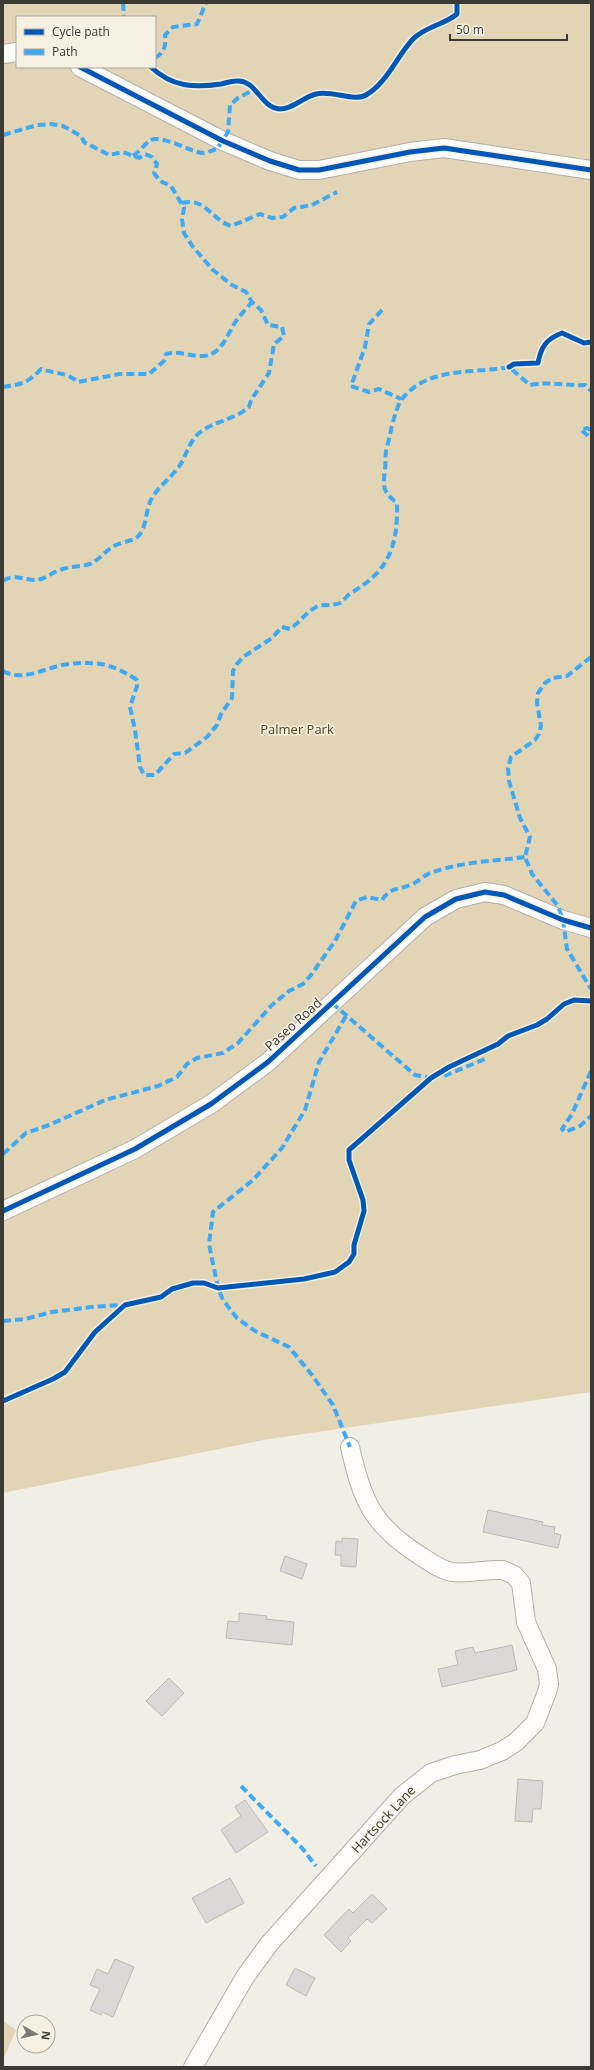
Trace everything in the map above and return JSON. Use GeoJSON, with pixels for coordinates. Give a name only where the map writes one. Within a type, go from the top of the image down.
{"type":"FeatureCollection","features":[{"type":"Feature","properties":{"kind":"street"},"geometry":{"type":"LineString","coordinates":[[3,54],[16,52]]}},
{"type":"Feature","properties":{"kind":"street"},"geometry":{"type":"LineString","coordinates":[[82,68],[223,141],[270,161],[299,170],[320,170],[417,151],[444,148],[591,170]]}},
{"type":"Feature","properties":{"kind":"street","name":"Paseo Road"},"geometry":{"type":"LineString","coordinates":[[3,1211],[135,1149],[211,1104],[268,1062],[425,917],[456,899],[485,892],[504,895],[563,920],[591,928]]}},
{"type":"Feature","properties":{"kind":"street","name":"Hartsock Lane"},"geometry":{"type":"LineString","coordinates":[[193,2067],[245,1977],[269,1944],[402,1796],[431,1773],[455,1765],[480,1760],[510,1747],[536,1723],[547,1692],[547,1669],[526,1622],[522,1589],[518,1579],[509,1571],[503,1570],[458,1572],[444,1570],[401,1542],[384,1528],[370,1509],[361,1490],[350,1447]]}},
{"type":"Feature","properties":{"kind":"green space","name":"Palmer Park"},"geometry":{"type":"Polygon","coordinates":[[[3,3],[591,3],[591,1392],[263,1440],[3,1493],[3,3]]]}},
{"type":"Feature","properties":{"kind":"green space"},"geometry":{"type":"Polygon","coordinates":[[[3,2021],[16,2030],[3,2060],[3,2021]]]}},
{"type":"Feature","properties":{"kind":"building"},"geometry":{"type":"Polygon","coordinates":[[[488,1510],[543,1522],[542,1525],[555,1527],[554,1533],[561,1535],[558,1548],[483,1532],[488,1510]]]}},
{"type":"Feature","properties":{"kind":"building"},"geometry":{"type":"Polygon","coordinates":[[[342,1538],[358,1539],[356,1567],[341,1566],[341,1555],[335,1555],[336,1541],[342,1542],[342,1538]]]}},
{"type":"Feature","properties":{"kind":"building"},"geometry":{"type":"Polygon","coordinates":[[[285,1556],[307,1564],[302,1579],[280,1571],[285,1556]]]}},
{"type":"Feature","properties":{"kind":"building"},"geometry":{"type":"Polygon","coordinates":[[[239,1613],[267,1616],[266,1619],[294,1622],[292,1645],[226,1638],[228,1621],[239,1622],[239,1613]]]}},
{"type":"Feature","properties":{"kind":"building"},"geometry":{"type":"Polygon","coordinates":[[[512,1645],[517,1670],[442,1687],[438,1669],[458,1665],[455,1651],[473,1647],[475,1653],[512,1645]]]}},
{"type":"Feature","properties":{"kind":"building"},"geometry":{"type":"Polygon","coordinates":[[[169,1678],[184,1693],[162,1716],[146,1701],[169,1678]]]}},
{"type":"Feature","properties":{"kind":"building"},"geometry":{"type":"Polygon","coordinates":[[[518,1779],[543,1781],[541,1809],[533,1809],[532,1822],[515,1821],[518,1779]]]}},
{"type":"Feature","properties":{"kind":"building"},"geometry":{"type":"Polygon","coordinates":[[[245,1800],[268,1832],[236,1853],[221,1830],[241,1816],[235,1807],[245,1800]]]}},
{"type":"Feature","properties":{"kind":"building"},"geometry":{"type":"Polygon","coordinates":[[[230,1878],[244,1903],[206,1923],[192,1898],[230,1878]]]}},
{"type":"Feature","properties":{"kind":"building"},"geometry":{"type":"Polygon","coordinates":[[[372,1894],[387,1909],[372,1923],[367,1919],[348,1938],[351,1941],[341,1952],[324,1935],[349,1909],[353,1913],[372,1894]]]}},
{"type":"Feature","properties":{"kind":"building"},"geometry":{"type":"Polygon","coordinates":[[[115,1959],[134,1967],[113,2017],[102,2012],[101,2015],[90,2010],[100,1989],[90,1985],[97,1969],[108,1974],[115,1959]]]}},
{"type":"Feature","properties":{"kind":"building"},"geometry":{"type":"Polygon","coordinates":[[[295,1968],[315,1978],[306,1996],[286,1985],[295,1968]]]}},
{"type":"Feature","properties":{"kind":"marked path"},"geometry":{"type":"LineString","coordinates":[[123,3],[124,16]]}},
{"type":"Feature","properties":{"kind":"marked path"},"geometry":{"type":"LineString","coordinates":[[156,57],[164,48],[165,35],[173,27],[197,24],[206,3]]}},
{"type":"Feature","properties":{"kind":"marked path"},"geometry":{"type":"LineString","coordinates":[[133,156],[149,141],[154,139],[161,139],[190,150],[203,153],[217,149],[228,132],[230,105],[238,98],[255,89]]}},
{"type":"Feature","properties":{"kind":"marked path"},"geometry":{"type":"LineString","coordinates":[[3,135],[37,125],[51,124],[63,126],[81,136],[84,142],[109,155],[123,152],[139,158],[145,154],[152,157],[157,164],[154,173],[160,181],[171,186],[184,208],[182,219],[184,233],[193,247],[213,270],[232,285],[246,292],[252,302],[261,310],[268,325],[282,327],[284,336],[274,344],[269,373],[251,400],[249,407],[235,416],[212,425],[198,434],[189,447],[180,466],[159,488],[150,502],[140,535],[136,538],[114,546],[90,564],[63,569],[36,580],[12,577],[3,581]]}},
{"type":"Feature","properties":{"kind":"marked path"},"geometry":{"type":"LineString","coordinates":[[182,203],[197,203],[203,206],[218,219],[231,226],[260,214],[272,218],[283,217],[294,208],[312,205],[337,192]]}},
{"type":"Feature","properties":{"kind":"marked path"},"geometry":{"type":"LineString","coordinates":[[3,387],[24,382],[41,369],[70,376],[78,382],[119,374],[149,374],[164,361],[166,354],[176,353],[198,356],[209,355],[219,348],[236,321],[252,302]]}},
{"type":"Feature","properties":{"kind":"marked path"},"geometry":{"type":"LineString","coordinates":[[382,310],[369,324],[365,347],[351,386],[369,392],[379,389],[401,399]]}},
{"type":"Feature","properties":{"kind":"marked path"},"geometry":{"type":"LineString","coordinates":[[3,671],[11,674],[27,675],[61,665],[88,663],[113,667],[137,680],[137,686],[130,707],[140,767],[144,775],[155,775],[174,754],[185,753],[207,737],[217,725],[221,714],[232,698],[233,671],[243,657],[272,638],[282,627],[290,629],[314,608],[323,605],[340,603],[364,585],[383,566],[393,545],[397,518],[397,503],[386,492],[384,485],[386,451],[394,417],[399,404],[413,388],[438,376],[452,373],[509,367],[530,385],[544,383],[585,385],[591,391]]}},
{"type":"Feature","properties":{"kind":"marked path"},"geometry":{"type":"LineString","coordinates":[[591,430],[587,428],[581,430],[591,438]]}},
{"type":"Feature","properties":{"kind":"marked path"},"geometry":{"type":"LineString","coordinates":[[591,657],[567,676],[552,678],[545,683],[538,693],[537,703],[541,726],[539,734],[535,740],[511,757],[508,768],[509,781],[520,818],[530,837],[525,857],[532,874],[558,906],[563,920],[567,949],[591,989]]}},
{"type":"Feature","properties":{"kind":"marked path"},"geometry":{"type":"LineString","coordinates":[[3,1154],[26,1133],[49,1125],[105,1100],[158,1086],[177,1077],[187,1064],[197,1058],[223,1053],[238,1043],[272,1005],[289,991],[303,984],[311,975],[335,941],[356,901],[367,897],[382,900],[392,891],[413,884],[428,874],[439,870],[476,862],[525,857]]}},
{"type":"Feature","properties":{"kind":"marked path"},"geometry":{"type":"LineString","coordinates":[[332,1003],[415,1075],[432,1078]]}},
{"type":"Feature","properties":{"kind":"marked path"},"geometry":{"type":"LineString","coordinates":[[346,1016],[319,1062],[305,1110],[282,1148],[253,1180],[213,1212],[209,1244],[218,1288],[223,1300],[237,1318],[255,1331],[289,1347],[312,1375],[333,1405],[350,1447]]}},
{"type":"Feature","properties":{"kind":"marked path"},"geometry":{"type":"LineString","coordinates":[[444,1076],[485,1059]]}},
{"type":"Feature","properties":{"kind":"marked path"},"geometry":{"type":"LineString","coordinates":[[591,1071],[572,1114],[562,1129],[565,1132],[580,1126],[591,1116]]}},
{"type":"Feature","properties":{"kind":"marked path"},"geometry":{"type":"LineString","coordinates":[[3,1321],[25,1319],[52,1312],[123,1305]]}},
{"type":"Feature","properties":{"kind":"marked path"},"geometry":{"type":"LineString","coordinates":[[241,1786],[302,1848],[316,1866]]}},
{"type":"Feature","properties":{"kind":"cycle path"},"geometry":{"type":"LineString","coordinates":[[152,68],[167,79],[193,86],[221,84],[234,81],[243,82],[249,84],[268,104],[280,109],[290,107],[311,96],[322,93],[349,97],[361,97],[380,84],[413,39],[424,31],[452,18],[457,14],[457,3]]}},
{"type":"Feature","properties":{"kind":"cycle path"},"geometry":{"type":"LineString","coordinates":[[82,68],[223,141],[270,161],[299,170],[319,170],[410,152],[444,148],[591,170]]}},
{"type":"Feature","properties":{"kind":"cycle path"},"geometry":{"type":"LineString","coordinates":[[509,367],[514,364],[538,363],[545,344],[556,335],[562,333],[584,343],[591,342]]}},
{"type":"Feature","properties":{"kind":"cycle path"},"geometry":{"type":"LineString","coordinates":[[3,1211],[135,1149],[211,1104],[268,1062],[425,917],[456,899],[485,892],[504,895],[563,920],[591,928]]}},
{"type":"Feature","properties":{"kind":"cycle path"},"geometry":{"type":"LineString","coordinates":[[3,1401],[53,1379],[65,1372],[95,1332],[125,1305],[161,1297],[172,1289],[193,1283],[204,1283],[218,1288],[304,1279],[335,1272],[349,1262],[354,1254],[354,1245],[364,1211],[363,1200],[349,1160],[349,1150],[431,1078],[449,1067],[498,1044],[508,1036],[537,1025],[547,1019],[564,1004],[574,1000],[591,1001]]}}]}
